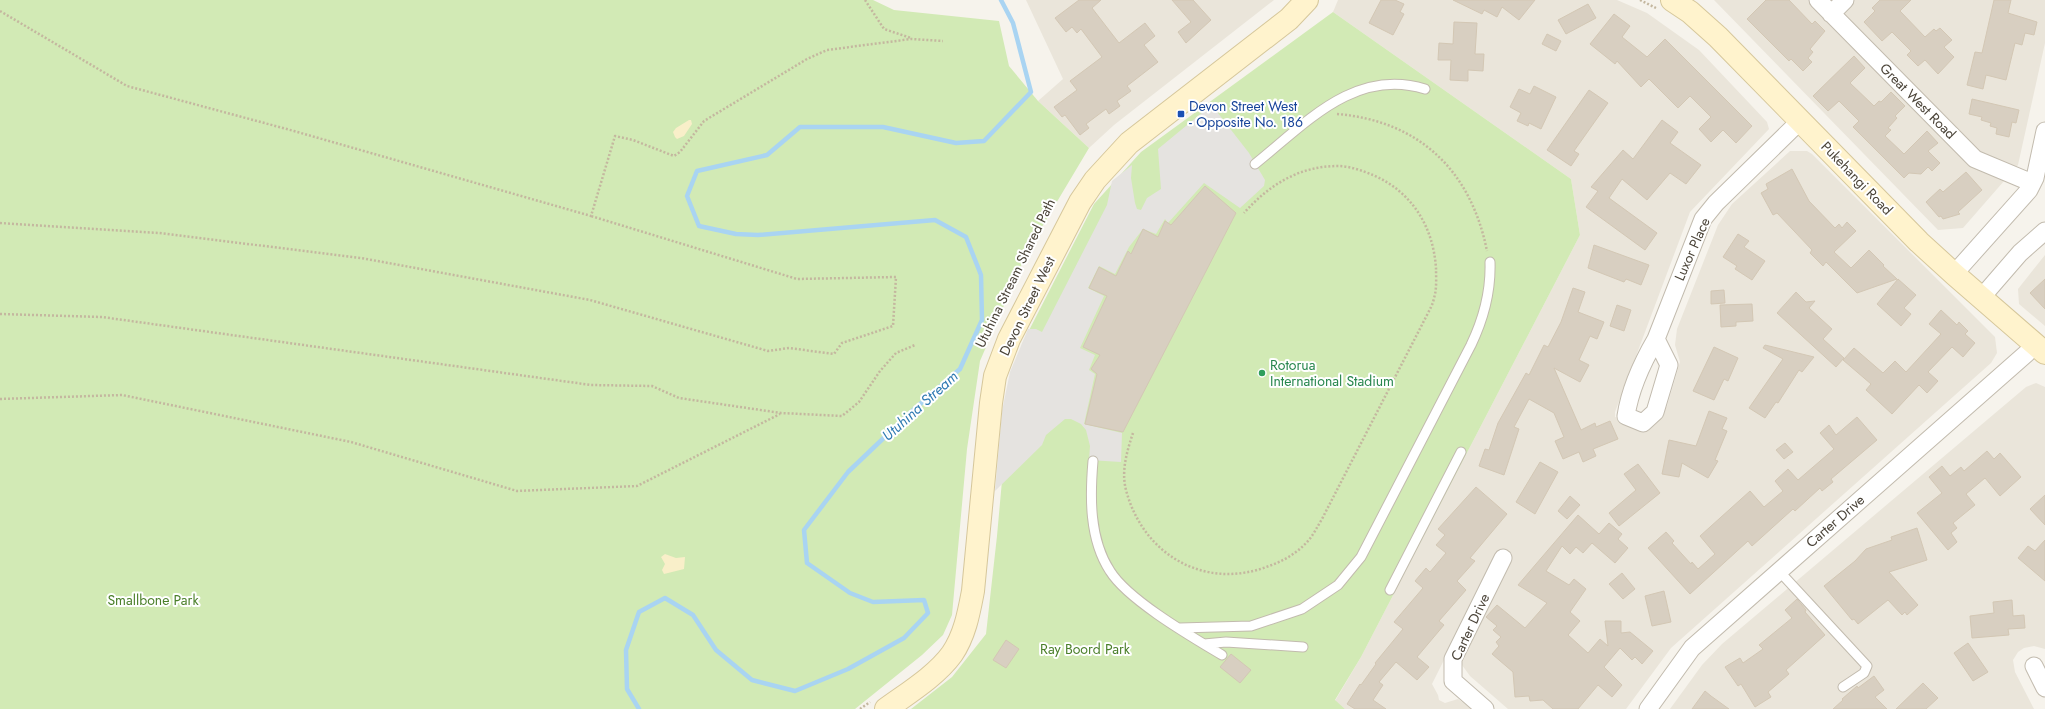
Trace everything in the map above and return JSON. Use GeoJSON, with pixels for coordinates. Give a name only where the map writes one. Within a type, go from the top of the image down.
{"type":"FeatureCollection","features":[{"type":"Feature","properties":{"kind":"main road","name":"Devon Street West"},"geometry":{"type":"LineString","coordinates":[[879,705],[933,673],[952,654],[963,634],[969,616],[973,590],[989,418],[995,376],[1009,339],[1080,202],[1095,180],[1129,143],[1289,19],[1307,0]]}},
{"type":"Feature","properties":{"kind":"main road","name":"Pukehangi Road"},"geometry":{"type":"LineString","coordinates":[[1672,0],[1704,24],[1919,242],[2040,349]]}},
{"type":"Feature","properties":{"kind":"street","name":"Great West Road"},"geometry":{"type":"LineString","coordinates":[[1818,0],[1975,159],[2032,183]]}},
{"type":"Feature","properties":{"kind":"street"},"geometry":{"type":"LineString","coordinates":[[1831,14],[1845,0]]}},
{"type":"Feature","properties":{"kind":"street","name":"Luxor Place"},"geometry":{"type":"LineString","coordinates":[[1656,339],[1703,219],[1716,203],[1800,121]]}},
{"type":"Feature","properties":{"kind":"street"},"geometry":{"type":"LineString","coordinates":[[1954,274],[2019,202],[2032,183],[2045,131]]}},
{"type":"Feature","properties":{"kind":"street"},"geometry":{"type":"LineString","coordinates":[[1981,298],[2020,254],[2045,231]]}},
{"type":"Feature","properties":{"kind":"street","name":"Carter Drive"},"geometry":{"type":"LineString","coordinates":[[1648,709],[1692,648],[2027,353],[2040,349]]}},
{"type":"Feature","properties":{"kind":"street","name":"Carter Drive"},"geometry":{"type":"LineString","coordinates":[[1485,709],[1453,681],[1453,659],[1503,558]]}},
{"type":"Feature","properties":{"kind":"street"},"geometry":{"type":"LineString","coordinates":[[2034,666],[2045,688]]}},
{"type":"Feature","properties":{"kind":"lane"},"geometry":{"type":"LineString","coordinates":[[1256,164],[1317,113],[1333,102],[1373,86],[1401,84],[1425,89]]}},
{"type":"Feature","properties":{"kind":"lane"},"geometry":{"type":"LineString","coordinates":[[1180,628],[1251,626],[1302,609],[1338,585],[1361,557],[1481,324],[1488,294],[1490,262]]}},
{"type":"Feature","properties":{"kind":"lane"},"geometry":{"type":"LineString","coordinates":[[1390,590],[1461,452]]}},
{"type":"Feature","properties":{"kind":"lane"},"geometry":{"type":"LineString","coordinates":[[1093,460],[1091,489],[1092,509],[1097,541],[1110,571],[1133,596],[1222,655]]}},
{"type":"Feature","properties":{"kind":"lane"},"geometry":{"type":"LineString","coordinates":[[1779,571],[1867,666],[1864,674],[1843,687]]}},
{"type":"Feature","properties":{"kind":"lane"},"geometry":{"type":"LineString","coordinates":[[1204,644],[1226,642],[1303,648]]}},
{"type":"Feature","properties":{"kind":"path"},"geometry":{"type":"LineString","coordinates":[[865,0],[884,29],[911,38],[943,41]]}},
{"type":"Feature","properties":{"kind":"path"},"geometry":{"type":"LineString","coordinates":[[0,10],[127,86],[294,130],[591,216],[797,279],[896,277],[893,326],[842,343],[834,354],[789,348],[768,351],[590,300],[361,258],[159,233],[0,223]]}},
{"type":"Feature","properties":{"kind":"path"},"geometry":{"type":"LineString","coordinates":[[591,216],[615,136],[633,140],[674,156],[680,152],[704,121],[807,59],[827,50],[911,38]]}},
{"type":"Feature","properties":{"kind":"path"},"geometry":{"type":"LineString","coordinates":[[1317,113],[1354,116],[1380,121],[1418,141],[1438,155],[1465,188],[1474,206],[1490,262]]}},
{"type":"Feature","properties":{"kind":"path"},"geometry":{"type":"LineString","coordinates":[[1133,433],[1126,457],[1125,489],[1140,525],[1154,544],[1172,557],[1211,574],[1240,575],[1280,562],[1307,542],[1322,520],[1427,315],[1435,297],[1436,278],[1434,250],[1430,232],[1408,198],[1388,182],[1363,171],[1339,166],[1316,168],[1283,179],[1260,195],[1244,213]]}},
{"type":"Feature","properties":{"kind":"path"},"geometry":{"type":"LineString","coordinates":[[0,314],[102,317],[591,385],[652,386],[679,398],[780,413],[842,416],[859,402],[880,370],[896,353],[915,345]]}},
{"type":"Feature","properties":{"kind":"path"},"geometry":{"type":"LineString","coordinates":[[0,399],[122,395],[351,442],[517,491],[637,486],[780,413]]}},
{"type":"Feature","properties":{"kind":"path"},"geometry":{"type":"LineString","coordinates":[[860,709],[879,705]]}},
{"type":"Feature","properties":{"kind":"shaded area"},"geometry":{"type":"Polygon","coordinates":[[[1026,0],[1274,0],[1114,125],[1089,148],[1038,101],[1063,79],[1026,0]]]}},
{"type":"Feature","properties":{"kind":"shaded area"},"geometry":{"type":"Polygon","coordinates":[[[1338,0],[1617,0],[1647,13],[1699,50],[1767,122],[1769,129],[1690,212],[1615,412],[1615,417],[1650,428],[1667,406],[1680,362],[1675,345],[1677,329],[1718,225],[1732,204],[1790,151],[1807,151],[1812,154],[1995,337],[1997,353],[1991,363],[1671,648],[1626,709],[1508,709],[1470,676],[1462,665],[1461,659],[1445,658],[1432,684],[1439,700],[1445,703],[1458,699],[1472,709],[1345,709],[1335,701],[1361,657],[1580,235],[1571,179],[1333,12],[1338,0]]]}},
{"type":"Feature","properties":{"kind":"shaded area"},"geometry":{"type":"Polygon","coordinates":[[[1714,0],[2045,0],[2045,43],[2018,165],[1963,228],[1938,230],[1714,0]]]}},
{"type":"Feature","properties":{"kind":"shaded area"},"geometry":{"type":"Polygon","coordinates":[[[1215,102],[1214,108],[1249,153],[1265,180],[1264,186],[1240,208],[1204,183],[1168,223],[1165,219],[1156,234],[1143,229],[1129,247],[1115,274],[1099,266],[1088,288],[1104,296],[1080,348],[1095,355],[1089,370],[1095,374],[1084,424],[1122,433],[1121,462],[1089,460],[1090,446],[1086,430],[1081,424],[1071,419],[1065,419],[1046,435],[1042,445],[995,491],[1002,411],[1010,372],[1028,329],[1036,329],[1042,332],[1107,205],[1112,181],[1132,165],[1131,178],[1135,203],[1137,209],[1141,210],[1147,198],[1161,189],[1158,149],[1215,102]]]}},
{"type":"Feature","properties":{"kind":"shaded area"},"geometry":{"type":"Polygon","coordinates":[[[2045,255],[2045,326],[2019,304],[2018,289],[2045,255]]]}},
{"type":"Feature","properties":{"kind":"shaded area"},"geometry":{"type":"Polygon","coordinates":[[[2036,383],[2045,387],[2045,649],[2034,646],[2024,648],[2018,652],[2013,660],[2015,672],[2034,709],[1670,709],[1702,665],[1722,644],[2026,387],[2036,383]]]}},
{"type":"Feature","properties":{"kind":"green space","name":"Smallbone Park"},"geometry":{"type":"Polygon","coordinates":[[[0,0],[873,0],[894,10],[999,21],[1009,66],[1038,101],[1089,148],[1027,252],[980,361],[967,449],[952,615],[943,635],[922,655],[855,709],[0,709],[0,0]]]}},
{"type":"Feature","properties":{"kind":"green space","name":"Rotorua International Stadium"},"geometry":{"type":"Polygon","coordinates":[[[1333,12],[1571,179],[1580,235],[1361,657],[1335,700],[1345,709],[911,709],[952,677],[986,634],[997,536],[1009,403],[1022,344],[1094,204],[1141,152],[1333,12]]]}},
{"type":"Feature","properties":{"kind":"sand"},"geometry":{"type":"Polygon","coordinates":[[[691,120],[692,124],[684,136],[677,139],[673,132],[676,128],[691,120]]]}},
{"type":"Feature","properties":{"kind":"sand"},"geometry":{"type":"Polygon","coordinates":[[[665,554],[676,558],[685,557],[684,569],[664,574],[662,570],[665,564],[661,557],[665,554]]]}},
{"type":"Feature","properties":{"kind":"building"},"geometry":{"type":"Polygon","coordinates":[[[1079,0],[1101,0],[1092,8],[1119,43],[1145,23],[1155,36],[1144,45],[1158,62],[1127,86],[1131,91],[1117,101],[1120,106],[1109,114],[1106,109],[1086,124],[1089,128],[1080,135],[1065,115],[1062,117],[1054,107],[1077,90],[1070,81],[1102,57],[1081,29],[1077,33],[1072,27],[1066,32],[1055,18],[1079,0]]]}},
{"type":"Feature","properties":{"kind":"building"},"geometry":{"type":"Polygon","coordinates":[[[1172,0],[1193,0],[1211,20],[1186,43],[1178,32],[1191,22],[1172,0]]]}},
{"type":"Feature","properties":{"kind":"building"},"geometry":{"type":"Polygon","coordinates":[[[1381,0],[1395,0],[1404,4],[1400,12],[1404,14],[1393,35],[1369,23],[1381,0]]]}},
{"type":"Feature","properties":{"kind":"building"},"geometry":{"type":"Polygon","coordinates":[[[1453,0],[1535,0],[1519,20],[1502,7],[1497,17],[1484,10],[1482,14],[1453,0]]]}},
{"type":"Feature","properties":{"kind":"building"},"geometry":{"type":"Polygon","coordinates":[[[1766,0],[1789,0],[1812,24],[1815,21],[1825,31],[1810,49],[1813,52],[1808,58],[1812,62],[1803,71],[1791,59],[1789,61],[1747,19],[1766,0]]]}},
{"type":"Feature","properties":{"kind":"building"},"geometry":{"type":"Polygon","coordinates":[[[1880,0],[1911,0],[1900,11],[1925,37],[1934,29],[1936,31],[1940,28],[1952,40],[1944,47],[1954,57],[1938,74],[1925,60],[1918,66],[1907,55],[1911,51],[1892,32],[1882,41],[1864,22],[1875,11],[1872,8],[1880,0]]]}},
{"type":"Feature","properties":{"kind":"building"},"geometry":{"type":"Polygon","coordinates":[[[1994,0],[2011,0],[2008,13],[2037,22],[2034,35],[2025,33],[2022,45],[2015,43],[2006,80],[1986,75],[1983,89],[1967,85],[1975,52],[1982,53],[1994,0]]]}},
{"type":"Feature","properties":{"kind":"building"},"geometry":{"type":"Polygon","coordinates":[[[1588,4],[1596,18],[1566,34],[1558,20],[1588,4]]]}},
{"type":"Feature","properties":{"kind":"building"},"geometry":{"type":"Polygon","coordinates":[[[1614,14],[1630,26],[1622,37],[1647,57],[1665,39],[1752,126],[1736,143],[1723,130],[1711,142],[1699,129],[1711,117],[1690,96],[1678,108],[1649,79],[1641,87],[1617,61],[1615,64],[1590,44],[1614,14]]]}},
{"type":"Feature","properties":{"kind":"building"},"geometry":{"type":"Polygon","coordinates":[[[1454,22],[1477,23],[1475,54],[1484,54],[1483,71],[1468,70],[1468,81],[1450,80],[1451,60],[1438,60],[1439,43],[1453,44],[1454,22]]]}},
{"type":"Feature","properties":{"kind":"building"},"geometry":{"type":"Polygon","coordinates":[[[1547,34],[1561,41],[1556,51],[1542,44],[1547,34]]]}},
{"type":"Feature","properties":{"kind":"building"},"geometry":{"type":"Polygon","coordinates":[[[1854,56],[1865,68],[1850,83],[1874,106],[1879,101],[1881,102],[1891,92],[1905,106],[1895,116],[1897,118],[1888,128],[1891,130],[1885,136],[1904,154],[1927,131],[1938,143],[1928,151],[1940,163],[1932,171],[1928,167],[1921,174],[1909,173],[1904,178],[1853,127],[1859,121],[1839,101],[1828,111],[1813,96],[1854,56]]]}},
{"type":"Feature","properties":{"kind":"building"},"geometry":{"type":"Polygon","coordinates":[[[1534,86],[1556,97],[1541,129],[1529,123],[1528,126],[1517,121],[1521,113],[1510,107],[1519,89],[1530,94],[1534,86]]]}},
{"type":"Feature","properties":{"kind":"building"},"geometry":{"type":"Polygon","coordinates":[[[1589,90],[1608,103],[1574,151],[1579,154],[1571,166],[1547,150],[1589,90]]]}},
{"type":"Feature","properties":{"kind":"building"},"geometry":{"type":"Polygon","coordinates":[[[1972,99],[2019,110],[2016,123],[2012,122],[2009,137],[1996,134],[1997,128],[1990,126],[1991,123],[1981,120],[1982,117],[1969,114],[1972,99]]]}},
{"type":"Feature","properties":{"kind":"building"},"geometry":{"type":"Polygon","coordinates":[[[1662,120],[1678,132],[1670,143],[1701,165],[1686,184],[1670,173],[1647,200],[1622,179],[1609,198],[1657,233],[1645,250],[1586,207],[1598,191],[1591,187],[1623,150],[1633,159],[1662,120]]]}},
{"type":"Feature","properties":{"kind":"building"},"geometry":{"type":"Polygon","coordinates":[[[1792,169],[1809,201],[1835,228],[1839,224],[1842,228],[1847,222],[1856,231],[1834,252],[1851,268],[1869,250],[1897,279],[1857,293],[1826,262],[1823,266],[1810,253],[1812,250],[1777,213],[1773,215],[1761,193],[1768,189],[1766,184],[1792,169]]]}},
{"type":"Feature","properties":{"kind":"building"},"geometry":{"type":"Polygon","coordinates":[[[1966,172],[1982,190],[1958,212],[1960,214],[1943,219],[1941,216],[1939,217],[1926,202],[1940,189],[1943,192],[1966,172]]]}},
{"type":"Feature","properties":{"kind":"building"},"geometry":{"type":"Polygon","coordinates":[[[1205,186],[1236,213],[1123,432],[1085,424],[1097,374],[1091,369],[1100,355],[1083,347],[1107,296],[1089,288],[1099,267],[1116,276],[1128,251],[1131,254],[1143,229],[1158,237],[1165,221],[1171,225],[1205,186]]]}},
{"type":"Feature","properties":{"kind":"building"},"geometry":{"type":"Polygon","coordinates":[[[1738,234],[1749,241],[1744,247],[1765,261],[1752,280],[1735,269],[1737,266],[1723,257],[1738,234]]]}},
{"type":"Feature","properties":{"kind":"building"},"geometry":{"type":"Polygon","coordinates":[[[1594,245],[1649,265],[1641,285],[1626,279],[1624,282],[1588,268],[1594,245]]]}},
{"type":"Feature","properties":{"kind":"building"},"geometry":{"type":"Polygon","coordinates":[[[1898,279],[1916,295],[1904,308],[1911,314],[1901,326],[1877,304],[1898,279]]]}},
{"type":"Feature","properties":{"kind":"building"},"geometry":{"type":"Polygon","coordinates":[[[2045,279],[2045,309],[2030,293],[2045,279]]]}},
{"type":"Feature","properties":{"kind":"building"},"geometry":{"type":"Polygon","coordinates":[[[1573,288],[1585,292],[1578,312],[1604,322],[1597,339],[1590,336],[1579,360],[1589,365],[1580,382],[1554,368],[1581,430],[1595,423],[1596,427],[1610,421],[1618,439],[1593,449],[1596,456],[1583,462],[1579,452],[1563,459],[1555,441],[1564,437],[1554,413],[1529,399],[1514,427],[1519,429],[1504,475],[1479,466],[1485,449],[1489,450],[1498,423],[1526,373],[1529,375],[1544,345],[1548,347],[1561,322],[1573,288]]]}},
{"type":"Feature","properties":{"kind":"building"},"geometry":{"type":"Polygon","coordinates":[[[1724,290],[1725,303],[1711,304],[1711,291],[1724,290]]]}},
{"type":"Feature","properties":{"kind":"building"},"geometry":{"type":"Polygon","coordinates":[[[1796,292],[1806,302],[1815,301],[1809,308],[1832,329],[1823,339],[1844,358],[1836,367],[1777,313],[1796,292]]]}},
{"type":"Feature","properties":{"kind":"building"},"geometry":{"type":"Polygon","coordinates":[[[1752,304],[1753,321],[1736,322],[1736,326],[1721,327],[1720,305],[1752,304]]]}},
{"type":"Feature","properties":{"kind":"building"},"geometry":{"type":"Polygon","coordinates":[[[1617,305],[1631,310],[1624,331],[1610,326],[1617,305]]]}},
{"type":"Feature","properties":{"kind":"building"},"geometry":{"type":"Polygon","coordinates":[[[1941,310],[1957,325],[1959,322],[1968,331],[1965,334],[1975,343],[1963,357],[1952,347],[1928,372],[1938,381],[1927,393],[1919,385],[1892,414],[1866,390],[1871,384],[1843,360],[1854,348],[1883,373],[1895,361],[1906,372],[1941,334],[1929,324],[1941,310]]]}},
{"type":"Feature","properties":{"kind":"building"},"geometry":{"type":"Polygon","coordinates":[[[1765,345],[1814,357],[1802,372],[1799,370],[1778,403],[1776,402],[1765,418],[1749,408],[1783,359],[1763,348],[1765,345]]]}},
{"type":"Feature","properties":{"kind":"building"},"geometry":{"type":"Polygon","coordinates":[[[1714,347],[1738,358],[1728,381],[1724,379],[1714,400],[1693,391],[1714,347]]]}},
{"type":"Feature","properties":{"kind":"building"},"geometry":{"type":"Polygon","coordinates":[[[1709,411],[1727,418],[1722,429],[1727,431],[1715,460],[1718,461],[1708,478],[1682,463],[1679,477],[1662,474],[1669,440],[1696,446],[1709,411]]]}},
{"type":"Feature","properties":{"kind":"building"},"geometry":{"type":"Polygon","coordinates":[[[1857,417],[1877,440],[1831,479],[1833,482],[1822,491],[1820,488],[1795,511],[1793,509],[1752,546],[1748,541],[1690,594],[1648,548],[1666,532],[1674,541],[1672,543],[1691,564],[1692,562],[1698,569],[1715,554],[1700,536],[1750,491],[1764,507],[1783,491],[1775,481],[1788,469],[1798,480],[1834,449],[1820,433],[1829,425],[1836,435],[1857,417]]]}},
{"type":"Feature","properties":{"kind":"building"},"geometry":{"type":"Polygon","coordinates":[[[1785,443],[1793,452],[1784,459],[1776,450],[1785,443]]]}},
{"type":"Feature","properties":{"kind":"building"},"geometry":{"type":"Polygon","coordinates":[[[1987,451],[1994,459],[2000,453],[2021,477],[2000,496],[1985,478],[1966,494],[1975,505],[1953,523],[1957,528],[1951,533],[1957,542],[1948,550],[1917,513],[1942,493],[1929,477],[1942,466],[1950,476],[1961,467],[1964,471],[1987,451]]]}},
{"type":"Feature","properties":{"kind":"building"},"geometry":{"type":"Polygon","coordinates":[[[1540,462],[1558,472],[1535,514],[1516,502],[1540,462]]]}},
{"type":"Feature","properties":{"kind":"building"},"geometry":{"type":"Polygon","coordinates":[[[1638,464],[1660,493],[1619,526],[1609,513],[1636,490],[1624,474],[1638,464]]]}},
{"type":"Feature","properties":{"kind":"building"},"geometry":{"type":"Polygon","coordinates":[[[1476,487],[1507,514],[1470,558],[1475,561],[1457,581],[1466,590],[1439,621],[1444,625],[1417,657],[1429,667],[1417,680],[1396,662],[1379,682],[1383,685],[1373,700],[1386,709],[1355,709],[1347,704],[1360,684],[1361,685],[1376,664],[1375,663],[1403,629],[1394,622],[1423,588],[1415,581],[1426,568],[1430,572],[1446,553],[1436,545],[1445,535],[1438,529],[1476,487]]]}},
{"type":"Feature","properties":{"kind":"building"},"geometry":{"type":"Polygon","coordinates":[[[2045,495],[2045,525],[2030,509],[2045,495]]]}},
{"type":"Feature","properties":{"kind":"building"},"geometry":{"type":"Polygon","coordinates":[[[1570,496],[1580,505],[1567,519],[1558,511],[1570,496]]]}},
{"type":"Feature","properties":{"kind":"building"},"geometry":{"type":"Polygon","coordinates":[[[1578,515],[1599,534],[1609,523],[1622,534],[1618,539],[1628,548],[1615,563],[1592,543],[1583,553],[1576,547],[1570,554],[1562,546],[1546,571],[1569,585],[1574,579],[1586,589],[1570,612],[1580,621],[1568,635],[1588,653],[1600,639],[1608,646],[1605,621],[1621,621],[1621,633],[1630,632],[1653,651],[1642,664],[1635,657],[1632,660],[1620,648],[1604,667],[1622,685],[1612,697],[1598,685],[1578,709],[1553,709],[1543,700],[1530,701],[1529,696],[1515,697],[1513,672],[1492,654],[1499,646],[1496,642],[1501,637],[1493,630],[1497,626],[1486,617],[1497,605],[1525,628],[1547,603],[1518,585],[1578,515]]]}},
{"type":"Feature","properties":{"kind":"building"},"geometry":{"type":"Polygon","coordinates":[[[1917,528],[1927,560],[1889,572],[1918,605],[1907,615],[1905,612],[1902,615],[1888,600],[1858,624],[1854,619],[1852,620],[1824,586],[1855,561],[1866,549],[1892,540],[1891,537],[1917,528]]]}},
{"type":"Feature","properties":{"kind":"building"},"geometry":{"type":"Polygon","coordinates":[[[2045,540],[2045,581],[2018,558],[2028,546],[2035,551],[2045,540]]]}},
{"type":"Feature","properties":{"kind":"building"},"geometry":{"type":"Polygon","coordinates":[[[1622,573],[1635,589],[1623,599],[1609,584],[1622,573]]]}},
{"type":"Feature","properties":{"kind":"building"},"geometry":{"type":"Polygon","coordinates":[[[1664,591],[1671,622],[1652,626],[1645,596],[1664,591]]]}},
{"type":"Feature","properties":{"kind":"building"},"geometry":{"type":"Polygon","coordinates":[[[1797,599],[1806,610],[1805,612],[1825,635],[1786,670],[1789,674],[1768,692],[1771,697],[1755,707],[1741,684],[1738,686],[1725,667],[1740,658],[1743,663],[1763,649],[1759,645],[1792,618],[1785,610],[1797,599]]]}},
{"type":"Feature","properties":{"kind":"building"},"geometry":{"type":"Polygon","coordinates":[[[2012,600],[2013,616],[2024,615],[2025,628],[2008,629],[2009,635],[1972,638],[1970,616],[1994,613],[1993,602],[2012,600]]]}},
{"type":"Feature","properties":{"kind":"building"},"geometry":{"type":"Polygon","coordinates":[[[1006,640],[1019,649],[1006,668],[993,660],[1006,640]]]}},
{"type":"Feature","properties":{"kind":"building"},"geometry":{"type":"Polygon","coordinates":[[[1968,643],[1988,672],[1973,681],[1954,653],[1968,643]]]}},
{"type":"Feature","properties":{"kind":"building"},"geometry":{"type":"Polygon","coordinates":[[[1231,654],[1251,670],[1240,683],[1220,667],[1231,654]]]}},
{"type":"Feature","properties":{"kind":"building"},"geometry":{"type":"Polygon","coordinates":[[[1874,676],[1884,690],[1875,697],[1887,709],[1833,709],[1857,686],[1858,688],[1874,676]]]}},
{"type":"Feature","properties":{"kind":"building"},"geometry":{"type":"Polygon","coordinates":[[[1923,683],[1938,698],[1926,709],[1896,709],[1923,683]]]}},
{"type":"Feature","properties":{"kind":"building"},"geometry":{"type":"Polygon","coordinates":[[[1705,691],[1711,696],[1729,709],[1692,709],[1705,691]]]}},
{"type":"Feature","properties":{"kind":"waterway","name":"Utuhina Stream"},"geometry":{"type":"LineString","coordinates":[[639,709],[627,689],[626,650],[639,612],[665,598],[693,615],[716,650],[752,680],[795,691],[848,669],[904,638],[928,613],[924,600],[873,602],[850,593],[807,563],[804,530],[848,472],[911,412],[960,369],[982,320],[981,275],[966,237],[935,220],[758,235],[736,234],[699,226],[687,196],[697,171],[767,155],[800,127],[883,127],[956,143],[984,141],[1031,92],[1013,23],[1001,0]]}},
{"type":"Feature","properties":{"kind":"place","name":"Devon Street West - Opposite No. 186"},"geometry":{"type":"Point","coordinates":[1181,114]}},
{"type":"Feature","properties":{"kind":"place","name":"Rotorua International Stadium"},"geometry":{"type":"Point","coordinates":[1262,373]}},
{"type":"Feature","properties":{"kind":"park label","name":"Ray Boord Park"},"geometry":{"type":"Point","coordinates":[1085,649]}}]}
